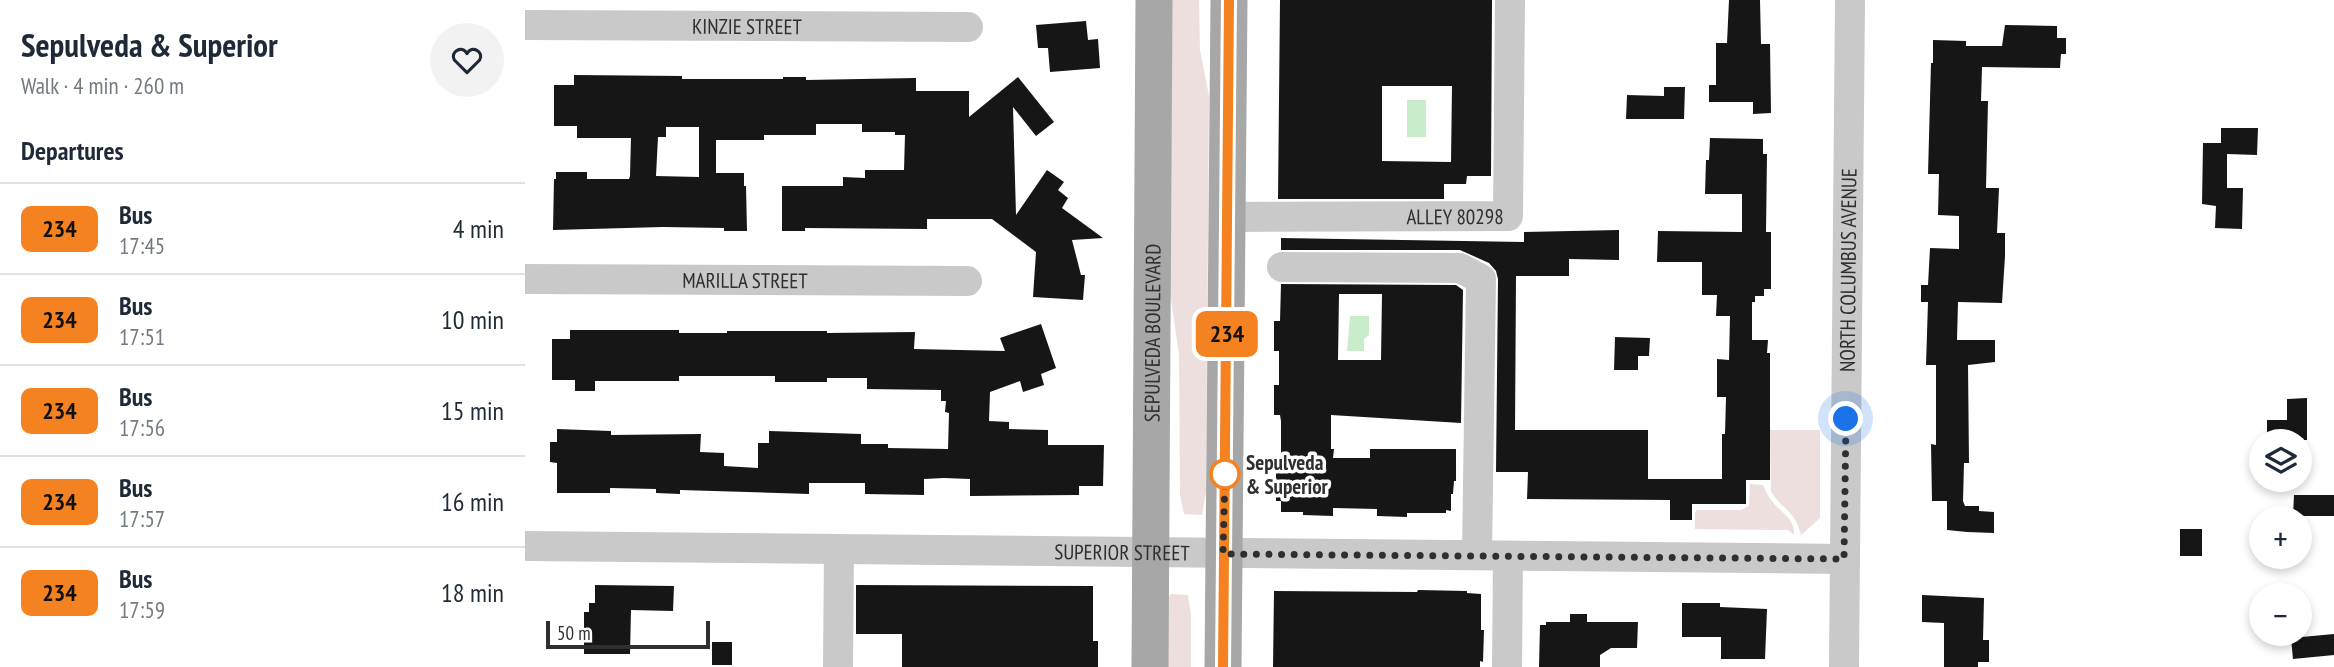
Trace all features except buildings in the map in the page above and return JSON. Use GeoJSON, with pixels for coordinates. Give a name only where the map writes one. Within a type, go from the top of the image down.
{"type":"FeatureCollection","features":[{"type":"Feature","properties":{"kind":"main road","name":"SEPULVEDA BOULEVARD"},"geometry":{"type":"LineString","coordinates":[[1150,667],[1154,0]]}},
{"type":"Feature","properties":{"kind":"main road"},"geometry":{"type":"LineString","coordinates":[[1223,667],[1229,0]]}},
{"type":"Feature","properties":{"kind":"street","name":"ALLEY 80298"},"geometry":{"type":"LineString","coordinates":[[1229,217],[1508,216],[1510,0]]}},
{"type":"Feature","properties":{"kind":"street","name":"NORTH COLUMBUS AVENUE"},"geometry":{"type":"LineString","coordinates":[[1843,667],[1850,0]]}},
{"type":"Feature","properties":{"kind":"street","name":"KINZIE STREET"},"geometry":{"type":"LineString","coordinates":[[525,25],[968,27]]}},
{"type":"Feature","properties":{"kind":"street"},"geometry":{"type":"LineString","coordinates":[[1282,267],[1460,268],[1481,279],[1477,555]]}},
{"type":"Feature","properties":{"kind":"street","name":"MARILLA STREET"},"geometry":{"type":"LineString","coordinates":[[525,279],[967,281]]}},
{"type":"Feature","properties":{"kind":"street","name":"SUPERIOR STREET"},"geometry":{"type":"LineString","coordinates":[[525,546],[1844,559]]}},
{"type":"Feature","properties":{"kind":"street"},"geometry":{"type":"LineString","coordinates":[[838,667],[839,550]]}},
{"type":"Feature","properties":{"kind":"street"},"geometry":{"type":"LineString","coordinates":[[1507,667],[1508,556]]}},
{"type":"Feature","properties":{"kind":"shaded area"},"geometry":{"type":"Polygon","coordinates":[[[1171,0],[1199,0],[1200,50],[1209,96],[1206,492],[1202,515],[1184,514],[1180,495],[1179,355],[1170,292],[1171,0]]]}},
{"type":"Feature","properties":{"kind":"shaded area"},"geometry":{"type":"Polygon","coordinates":[[[1407,100],[1426,100],[1426,137],[1407,137],[1407,100]]]}},
{"type":"Feature","properties":{"kind":"shaded area"},"geometry":{"type":"Polygon","coordinates":[[[1350,316],[1369,316],[1369,335],[1364,339],[1364,351],[1347,351],[1350,316]]]}},
{"type":"Feature","properties":{"kind":"shaded area"},"geometry":{"type":"Polygon","coordinates":[[[1725,430],[1820,430],[1820,518],[1801,535],[1791,514],[1771,491],[1770,434],[1725,434],[1725,430]]]}},
{"type":"Feature","properties":{"kind":"shaded area"},"geometry":{"type":"Polygon","coordinates":[[[1750,484],[1763,485],[1771,499],[1790,520],[1794,535],[1788,530],[1695,529],[1697,510],[1741,510],[1749,506],[1750,484]]]}},
{"type":"Feature","properties":{"kind":"shaded area"},"geometry":{"type":"Polygon","coordinates":[[[1170,594],[1188,595],[1191,615],[1191,667],[1165,667],[1165,613],[1170,594]]]}},
{"type":"Feature","properties":{"kind":"bus line","name":"234"},"geometry":{"type":"LineString","coordinates":[[1223,667],[1229,0]]}},
{"type":"Feature","properties":{"kind":"place","name":"Sepulveda & Superior"},"geometry":{"type":"Point","coordinates":[1225,474]}},
{"type":"Feature","properties":{"kind":"route"},"geometry":{"type":"LineString","coordinates":[[1225,474],[1223,554],[1844,559],[1846,419]]}}]}
